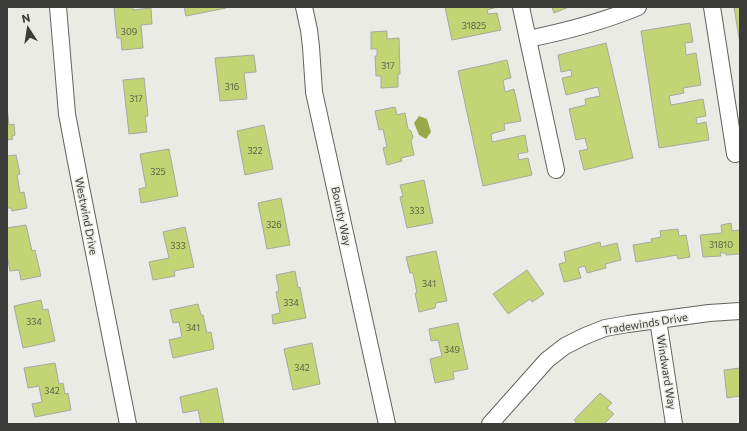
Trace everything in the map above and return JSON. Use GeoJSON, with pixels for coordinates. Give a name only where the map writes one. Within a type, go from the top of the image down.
{"type":"FeatureCollection","features":[{"type":"Feature","properties":{"kind":"street","name":"Westwind Drive"},"geometry":{"type":"LineString","coordinates":[[58,7],[67,114],[128,424]]}},
{"type":"Feature","properties":{"kind":"street","name":"Bounty Way"},"geometry":{"type":"LineString","coordinates":[[304,7],[309,30],[316,97],[387,424]]}},
{"type":"Feature","properties":{"kind":"street"},"geometry":{"type":"LineString","coordinates":[[521,7],[556,170]]}},
{"type":"Feature","properties":{"kind":"street"},"geometry":{"type":"LineString","coordinates":[[528,39],[593,24],[638,7]]}},
{"type":"Feature","properties":{"kind":"street"},"geometry":{"type":"LineString","coordinates":[[712,7],[735,154]]}},
{"type":"Feature","properties":{"kind":"street","name":"Tradewinds Drive"},"geometry":{"type":"LineString","coordinates":[[490,424],[547,360],[565,346],[585,336],[605,328],[628,324],[740,311]]}},
{"type":"Feature","properties":{"kind":"street","name":"Windward Way"},"geometry":{"type":"LineString","coordinates":[[658,320],[674,424]]}},
{"type":"Feature","properties":{"kind":"shaded area"},"geometry":{"type":"Polygon","coordinates":[[[419,116],[427,119],[431,132],[426,139],[419,135],[414,123],[419,116]]]}},
{"type":"Feature","properties":{"kind":"building"},"geometry":{"type":"Polygon","coordinates":[[[114,7],[133,7],[133,10],[151,8],[152,24],[141,25],[143,48],[122,50],[121,38],[117,38],[114,7]]]}},
{"type":"Feature","properties":{"kind":"building"},"geometry":{"type":"Polygon","coordinates":[[[184,7],[226,7],[226,8],[186,16],[184,7]]]}},
{"type":"Feature","properties":{"kind":"building"},"geometry":{"type":"Polygon","coordinates":[[[445,7],[497,7],[487,10],[488,14],[497,13],[501,30],[452,40],[445,7]]]}},
{"type":"Feature","properties":{"kind":"building"},"geometry":{"type":"Polygon","coordinates":[[[552,7],[569,7],[554,13],[552,7]]]}},
{"type":"Feature","properties":{"kind":"building"},"geometry":{"type":"Polygon","coordinates":[[[734,7],[740,7],[740,44],[734,7]]]}},
{"type":"Feature","properties":{"kind":"building"},"geometry":{"type":"Polygon","coordinates":[[[690,23],[693,42],[685,43],[686,55],[696,53],[701,85],[683,88],[684,93],[669,96],[671,105],[703,99],[706,116],[696,118],[697,124],[706,122],[709,140],[659,148],[641,31],[690,23]]]}},
{"type":"Feature","properties":{"kind":"building"},"geometry":{"type":"Polygon","coordinates":[[[387,31],[387,39],[399,38],[400,74],[398,74],[398,87],[381,88],[381,76],[376,76],[375,56],[377,56],[377,49],[371,49],[371,32],[387,31]]]}},
{"type":"Feature","properties":{"kind":"building"},"geometry":{"type":"Polygon","coordinates":[[[606,43],[633,158],[584,170],[579,151],[588,149],[585,138],[576,140],[569,109],[586,105],[585,99],[600,96],[598,87],[566,95],[562,78],[572,76],[571,70],[561,72],[558,55],[606,43]]]}},
{"type":"Feature","properties":{"kind":"building"},"geometry":{"type":"Polygon","coordinates":[[[254,55],[256,72],[244,73],[247,99],[220,101],[215,58],[254,55]]]}},
{"type":"Feature","properties":{"kind":"building"},"geometry":{"type":"Polygon","coordinates":[[[507,60],[511,78],[503,80],[505,92],[514,89],[521,121],[504,124],[505,130],[491,134],[492,142],[525,135],[528,152],[518,154],[519,160],[528,158],[532,175],[483,186],[458,71],[507,60]]]}},
{"type":"Feature","properties":{"kind":"building"},"geometry":{"type":"Polygon","coordinates":[[[144,78],[148,116],[145,116],[147,132],[129,134],[123,80],[144,78]]]}},
{"type":"Feature","properties":{"kind":"building"},"geometry":{"type":"Polygon","coordinates":[[[7,107],[9,125],[14,124],[15,135],[12,136],[13,139],[7,140],[7,107]]]}},
{"type":"Feature","properties":{"kind":"building"},"geometry":{"type":"Polygon","coordinates":[[[395,107],[397,115],[405,113],[408,129],[411,131],[413,137],[411,141],[414,155],[401,158],[402,161],[387,165],[383,148],[387,147],[383,129],[379,130],[375,111],[395,107]]]}},
{"type":"Feature","properties":{"kind":"building"},"geometry":{"type":"Polygon","coordinates":[[[264,125],[273,169],[245,175],[237,131],[264,125]]]}},
{"type":"Feature","properties":{"kind":"building"},"geometry":{"type":"Polygon","coordinates":[[[169,149],[178,196],[141,203],[139,189],[146,187],[140,154],[169,149]]]}},
{"type":"Feature","properties":{"kind":"building"},"geometry":{"type":"Polygon","coordinates":[[[16,155],[20,174],[17,175],[20,193],[24,192],[27,208],[12,211],[11,208],[7,208],[7,156],[16,155]]]}},
{"type":"Feature","properties":{"kind":"building"},"geometry":{"type":"Polygon","coordinates":[[[424,180],[433,223],[407,228],[400,197],[403,196],[400,185],[424,180]]]}},
{"type":"Feature","properties":{"kind":"building"},"geometry":{"type":"Polygon","coordinates":[[[281,198],[290,245],[267,249],[258,203],[281,198]]]}},
{"type":"Feature","properties":{"kind":"building"},"geometry":{"type":"Polygon","coordinates":[[[731,223],[732,231],[740,230],[740,254],[726,255],[726,253],[720,253],[721,256],[703,257],[700,235],[722,233],[721,225],[731,223]]]}},
{"type":"Feature","properties":{"kind":"building"},"geometry":{"type":"Polygon","coordinates":[[[26,225],[32,251],[35,250],[41,276],[21,280],[19,270],[10,271],[7,255],[7,228],[26,225]]]}},
{"type":"Feature","properties":{"kind":"building"},"geometry":{"type":"Polygon","coordinates":[[[185,227],[194,267],[174,271],[175,276],[153,280],[149,262],[169,258],[163,232],[185,227]]]}},
{"type":"Feature","properties":{"kind":"building"},"geometry":{"type":"Polygon","coordinates":[[[678,229],[679,236],[686,235],[690,257],[678,259],[677,255],[636,262],[633,245],[652,242],[651,239],[661,237],[660,231],[678,229]]]}},
{"type":"Feature","properties":{"kind":"building"},"geometry":{"type":"Polygon","coordinates":[[[600,242],[601,247],[617,243],[621,260],[605,264],[606,268],[587,273],[585,266],[578,268],[581,278],[564,282],[559,264],[566,262],[564,252],[600,242]]]}},
{"type":"Feature","properties":{"kind":"building"},"geometry":{"type":"Polygon","coordinates":[[[436,251],[447,301],[436,303],[435,308],[419,312],[413,273],[410,273],[406,257],[436,251]]]}},
{"type":"Feature","properties":{"kind":"building"},"geometry":{"type":"Polygon","coordinates":[[[527,270],[544,294],[532,302],[530,299],[508,314],[493,294],[527,270]]]}},
{"type":"Feature","properties":{"kind":"building"},"geometry":{"type":"Polygon","coordinates":[[[295,271],[298,288],[300,287],[306,318],[273,324],[272,315],[280,313],[276,292],[279,291],[276,275],[295,271]]]}},
{"type":"Feature","properties":{"kind":"building"},"geometry":{"type":"Polygon","coordinates":[[[41,300],[43,310],[48,309],[55,341],[23,348],[14,306],[41,300]]]}},
{"type":"Feature","properties":{"kind":"building"},"geometry":{"type":"Polygon","coordinates":[[[198,304],[201,315],[203,315],[207,333],[211,332],[214,349],[173,358],[169,340],[182,337],[179,322],[173,323],[170,310],[198,304]]]}},
{"type":"Feature","properties":{"kind":"building"},"geometry":{"type":"Polygon","coordinates":[[[458,323],[468,369],[453,372],[454,379],[435,383],[430,359],[442,356],[438,340],[431,341],[429,329],[458,323]]]}},
{"type":"Feature","properties":{"kind":"building"},"geometry":{"type":"Polygon","coordinates":[[[312,343],[320,384],[293,390],[284,349],[312,343]]]}},
{"type":"Feature","properties":{"kind":"building"},"geometry":{"type":"Polygon","coordinates":[[[55,363],[59,384],[63,383],[65,394],[68,393],[71,410],[35,417],[32,404],[42,402],[39,386],[28,388],[24,368],[55,363]]]}},
{"type":"Feature","properties":{"kind":"building"},"geometry":{"type":"Polygon","coordinates":[[[740,368],[740,396],[727,398],[724,370],[740,368]]]}},
{"type":"Feature","properties":{"kind":"building"},"geometry":{"type":"Polygon","coordinates":[[[217,388],[224,424],[201,424],[198,410],[183,413],[180,397],[217,388]]]}},
{"type":"Feature","properties":{"kind":"building"},"geometry":{"type":"Polygon","coordinates":[[[600,393],[612,403],[607,408],[614,414],[604,424],[575,424],[576,422],[574,420],[600,393]]]}}]}
